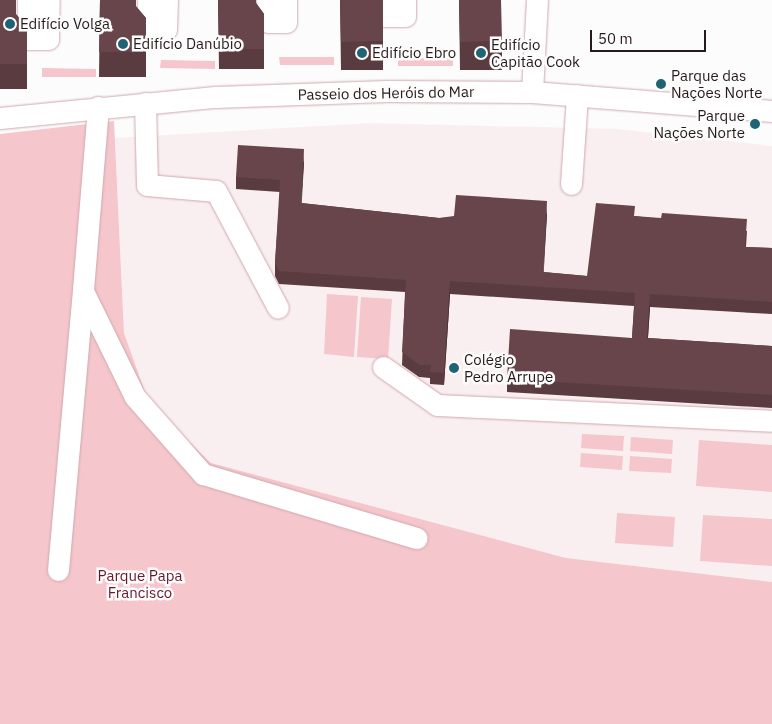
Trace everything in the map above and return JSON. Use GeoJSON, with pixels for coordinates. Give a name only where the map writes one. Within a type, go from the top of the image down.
{"type":"FeatureCollection","features":[{"type":"Feature","properties":{"kind":"street"},"geometry":{"type":"LineString","coordinates":[[28,0],[28,40],[48,39],[49,0]]}},
{"type":"Feature","properties":{"kind":"street"},"geometry":{"type":"LineString","coordinates":[[148,0],[148,30],[166,29],[167,0]]}},
{"type":"Feature","properties":{"kind":"street"},"geometry":{"type":"LineString","coordinates":[[268,0],[268,22],[286,22],[286,0]]}},
{"type":"Feature","properties":{"kind":"street"},"geometry":{"type":"LineString","coordinates":[[385,0],[385,16],[405,16],[405,0]]}},
{"type":"Feature","properties":{"kind":"street"},"geometry":{"type":"LineString","coordinates":[[532,92],[536,0]]}},
{"type":"Feature","properties":{"kind":"street","name":"Passeio dos Heróis do Mar"},"geometry":{"type":"LineString","coordinates":[[0,118],[145,103],[328,92],[532,92],[772,111]]}},
{"type":"Feature","properties":{"kind":"street"},"geometry":{"type":"LineString","coordinates":[[571,184],[578,95]]}},
{"type":"Feature","properties":{"kind":"street"},"geometry":{"type":"LineString","coordinates":[[145,103],[147,185],[216,191],[278,308]]}},
{"type":"Feature","properties":{"kind":"street"},"geometry":{"type":"LineString","coordinates":[[58,570],[98,107]]}},
{"type":"Feature","properties":{"kind":"street"},"geometry":{"type":"LineString","coordinates":[[83,291],[135,397],[203,474],[417,538]]}},
{"type":"Feature","properties":{"kind":"street"},"geometry":{"type":"LineString","coordinates":[[383,366],[437,405],[772,421]]}},
{"type":"Feature","properties":{"kind":"shaded area","name":"Colégio Pedro Arrupe"},"geometry":{"type":"Polygon","coordinates":[[[371,123],[618,129],[772,146],[772,582],[566,558],[211,463],[149,403],[124,333],[115,138],[371,123]]]}},
{"type":"Feature","properties":{"kind":"green space"},"geometry":{"type":"Polygon","coordinates":[[[279,57],[334,57],[334,65],[280,65],[279,57]]]}},
{"type":"Feature","properties":{"kind":"green space"},"geometry":{"type":"Polygon","coordinates":[[[398,58],[453,58],[453,66],[398,66],[398,58]]]}},
{"type":"Feature","properties":{"kind":"green space"},"geometry":{"type":"Polygon","coordinates":[[[161,60],[215,61],[215,69],[160,68],[161,60]]]}},
{"type":"Feature","properties":{"kind":"green space"},"geometry":{"type":"Polygon","coordinates":[[[42,68],[96,69],[96,77],[42,77],[42,68]]]}},
{"type":"Feature","properties":{"kind":"green space","name":"Parque Papa Francisco"},"geometry":{"type":"Polygon","coordinates":[[[114,121],[124,333],[149,403],[211,463],[566,558],[772,582],[772,724],[0,724],[0,134],[114,121]]]}},
{"type":"Feature","properties":{"kind":"green space"},"geometry":{"type":"Polygon","coordinates":[[[327,294],[358,296],[354,357],[324,354],[327,294]]]}},
{"type":"Feature","properties":{"kind":"green space"},"geometry":{"type":"Polygon","coordinates":[[[361,297],[392,299],[388,359],[357,357],[361,297]]]}},
{"type":"Feature","properties":{"kind":"green space"},"geometry":{"type":"Polygon","coordinates":[[[582,434],[624,436],[623,451],[581,448],[582,434]]]}},
{"type":"Feature","properties":{"kind":"green space"},"geometry":{"type":"Polygon","coordinates":[[[631,437],[673,440],[672,454],[630,451],[631,437]]]}},
{"type":"Feature","properties":{"kind":"green space"},"geometry":{"type":"Polygon","coordinates":[[[699,440],[772,445],[772,492],[696,486],[699,440]]]}},
{"type":"Feature","properties":{"kind":"green space"},"geometry":{"type":"Polygon","coordinates":[[[581,453],[623,456],[622,470],[580,467],[581,453]]]}},
{"type":"Feature","properties":{"kind":"green space"},"geometry":{"type":"Polygon","coordinates":[[[630,456],[672,459],[671,473],[629,471],[630,456]]]}},
{"type":"Feature","properties":{"kind":"green space"},"geometry":{"type":"Polygon","coordinates":[[[617,513],[675,517],[673,547],[615,543],[617,513]]]}},
{"type":"Feature","properties":{"kind":"green space"},"geometry":{"type":"Polygon","coordinates":[[[703,515],[772,519],[772,566],[700,561],[703,515]]]}},
{"type":"Feature","properties":{"kind":"building","name":"Edifício Volga"},"geometry":{"type":"Polygon","coordinates":[[[0,0],[16,0],[16,14],[27,26],[27,64],[0,64],[0,0]]]}},
{"type":"Feature","properties":{"kind":"building","name":"Edifício Danúbio"},"geometry":{"type":"Polygon","coordinates":[[[100,0],[136,0],[136,6],[146,18],[146,52],[99,52],[100,0]]]}},
{"type":"Feature","properties":{"kind":"building"},"geometry":{"type":"Polygon","coordinates":[[[218,0],[256,0],[264,14],[264,49],[219,49],[218,0]]]}},
{"type":"Feature","properties":{"kind":"building"},"geometry":{"type":"Polygon","coordinates":[[[340,0],[383,0],[383,41],[341,42],[340,0]]]}},
{"type":"Feature","properties":{"kind":"building"},"geometry":{"type":"Polygon","coordinates":[[[459,0],[501,0],[502,41],[460,42],[459,0]]]}},
{"type":"Feature","properties":{"kind":"building"},"geometry":{"type":"Polygon","coordinates":[[[238,145],[304,149],[301,203],[439,218],[454,216],[456,195],[547,201],[543,272],[587,276],[596,203],[635,206],[634,216],[661,218],[662,213],[747,219],[745,247],[772,248],[772,302],[650,294],[647,338],[772,346],[772,395],[507,379],[510,329],[632,338],[635,293],[450,281],[444,373],[430,372],[431,365],[419,365],[402,352],[406,280],[279,271],[275,263],[280,180],[236,177],[238,145]]]}},
{"type":"Feature","properties":{"kind":"place","name":"Edifício Volga"},"geometry":{"type":"Point","coordinates":[10,24]}},
{"type":"Feature","properties":{"kind":"place","name":"Edifício Danúbio"},"geometry":{"type":"Point","coordinates":[123,44]}},
{"type":"Feature","properties":{"kind":"place","name":"Edifício Ebro"},"geometry":{"type":"Point","coordinates":[362,53]}},
{"type":"Feature","properties":{"kind":"place","name":"Edifício Capitão Cook"},"geometry":{"type":"Point","coordinates":[481,53]}},
{"type":"Feature","properties":{"kind":"place","name":"Parque das Nações Norte"},"geometry":{"type":"Point","coordinates":[661,84]}},
{"type":"Feature","properties":{"kind":"place","name":"Parque Nações Norte"},"geometry":{"type":"Point","coordinates":[755,124]}},
{"type":"Feature","properties":{"kind":"place","name":"Colégio Pedro Arrupe"},"geometry":{"type":"Point","coordinates":[454,368]}}]}
